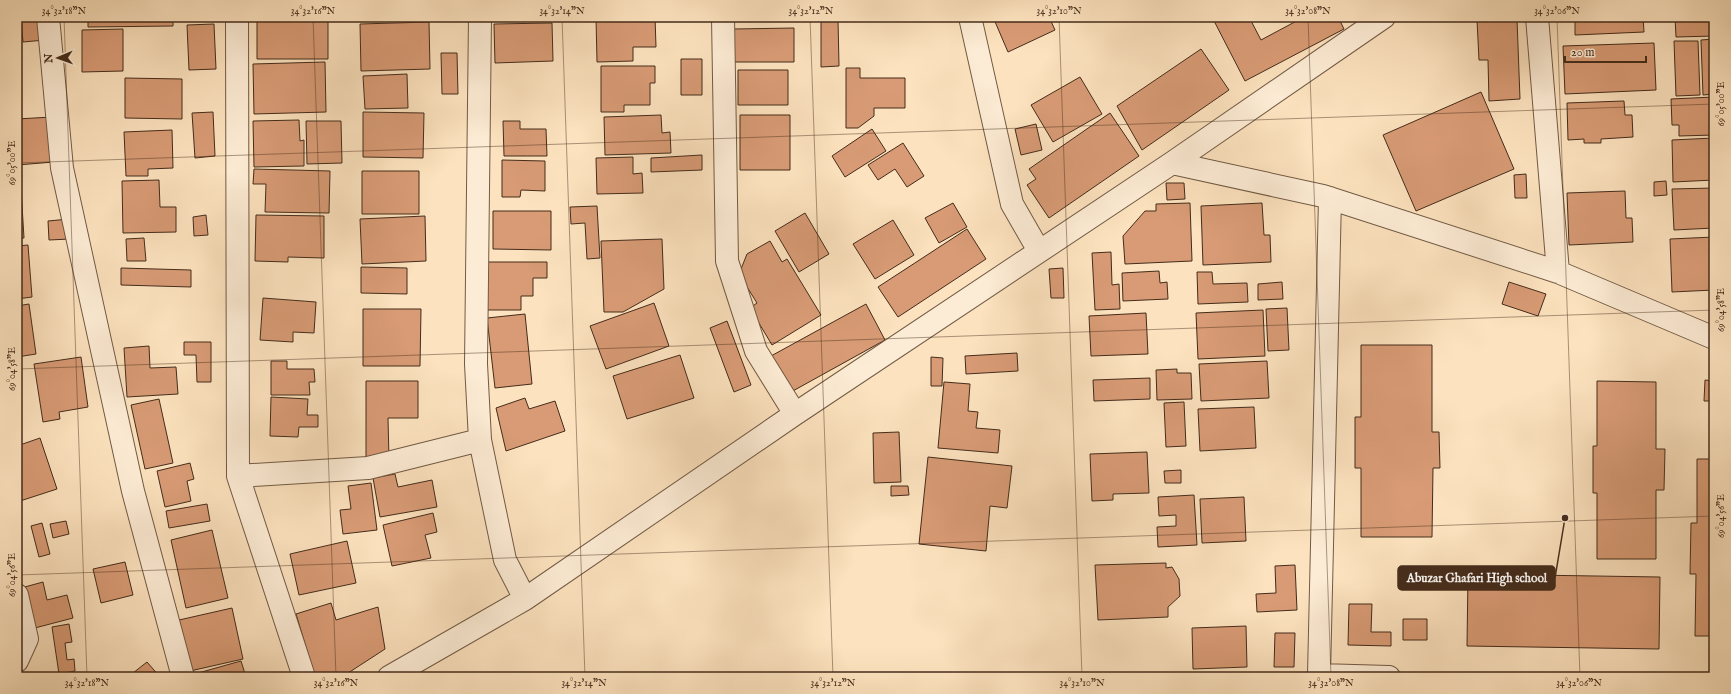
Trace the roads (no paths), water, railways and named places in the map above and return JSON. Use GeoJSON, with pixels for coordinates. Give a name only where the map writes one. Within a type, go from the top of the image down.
{"type":"FeatureCollection","features":[{"type":"Feature","properties":{"kind":"street"},"geometry":{"type":"LineString","coordinates":[[48,17],[62,168],[133,491],[183,677]]}},
{"type":"Feature","properties":{"kind":"street"},"geometry":{"type":"LineString","coordinates":[[237,17],[238,476],[304,677]]}},
{"type":"Feature","properties":{"kind":"street"},"geometry":{"type":"LineString","coordinates":[[480,17],[476,364],[480,440],[505,560],[525,599]]}},
{"type":"Feature","properties":{"kind":"street"},"geometry":{"type":"LineString","coordinates":[[723,17],[727,261],[756,351],[795,414]]}},
{"type":"Feature","properties":{"kind":"street"},"geometry":{"type":"LineString","coordinates":[[970,17],[1012,204],[1039,252]]}},
{"type":"Feature","properties":{"kind":"street"},"geometry":{"type":"LineString","coordinates":[[389,677],[525,599],[795,414],[1172,163],[1384,17]]}},
{"type":"Feature","properties":{"kind":"street"},"geometry":{"type":"LineString","coordinates":[[1537,17],[1558,272]]}},
{"type":"Feature","properties":{"kind":"street"},"geometry":{"type":"LineString","coordinates":[[1172,163],[1330,198],[1558,272],[1714,338]]}},
{"type":"Feature","properties":{"kind":"street"},"geometry":{"type":"LineString","coordinates":[[1330,198],[1320,675],[1389,677]]}},
{"type":"Feature","properties":{"kind":"street"},"geometry":{"type":"LineString","coordinates":[[238,476],[368,468],[480,440]]}},
{"type":"Feature","properties":{"kind":"street"},"geometry":{"type":"LineString","coordinates":[[17,594],[27,639],[17,661]]}},
{"type":"Feature","properties":{"kind":"place","name":"Abuzar Ghafari High school"},"geometry":{"type":"Point","coordinates":[1565,518]}}]}
